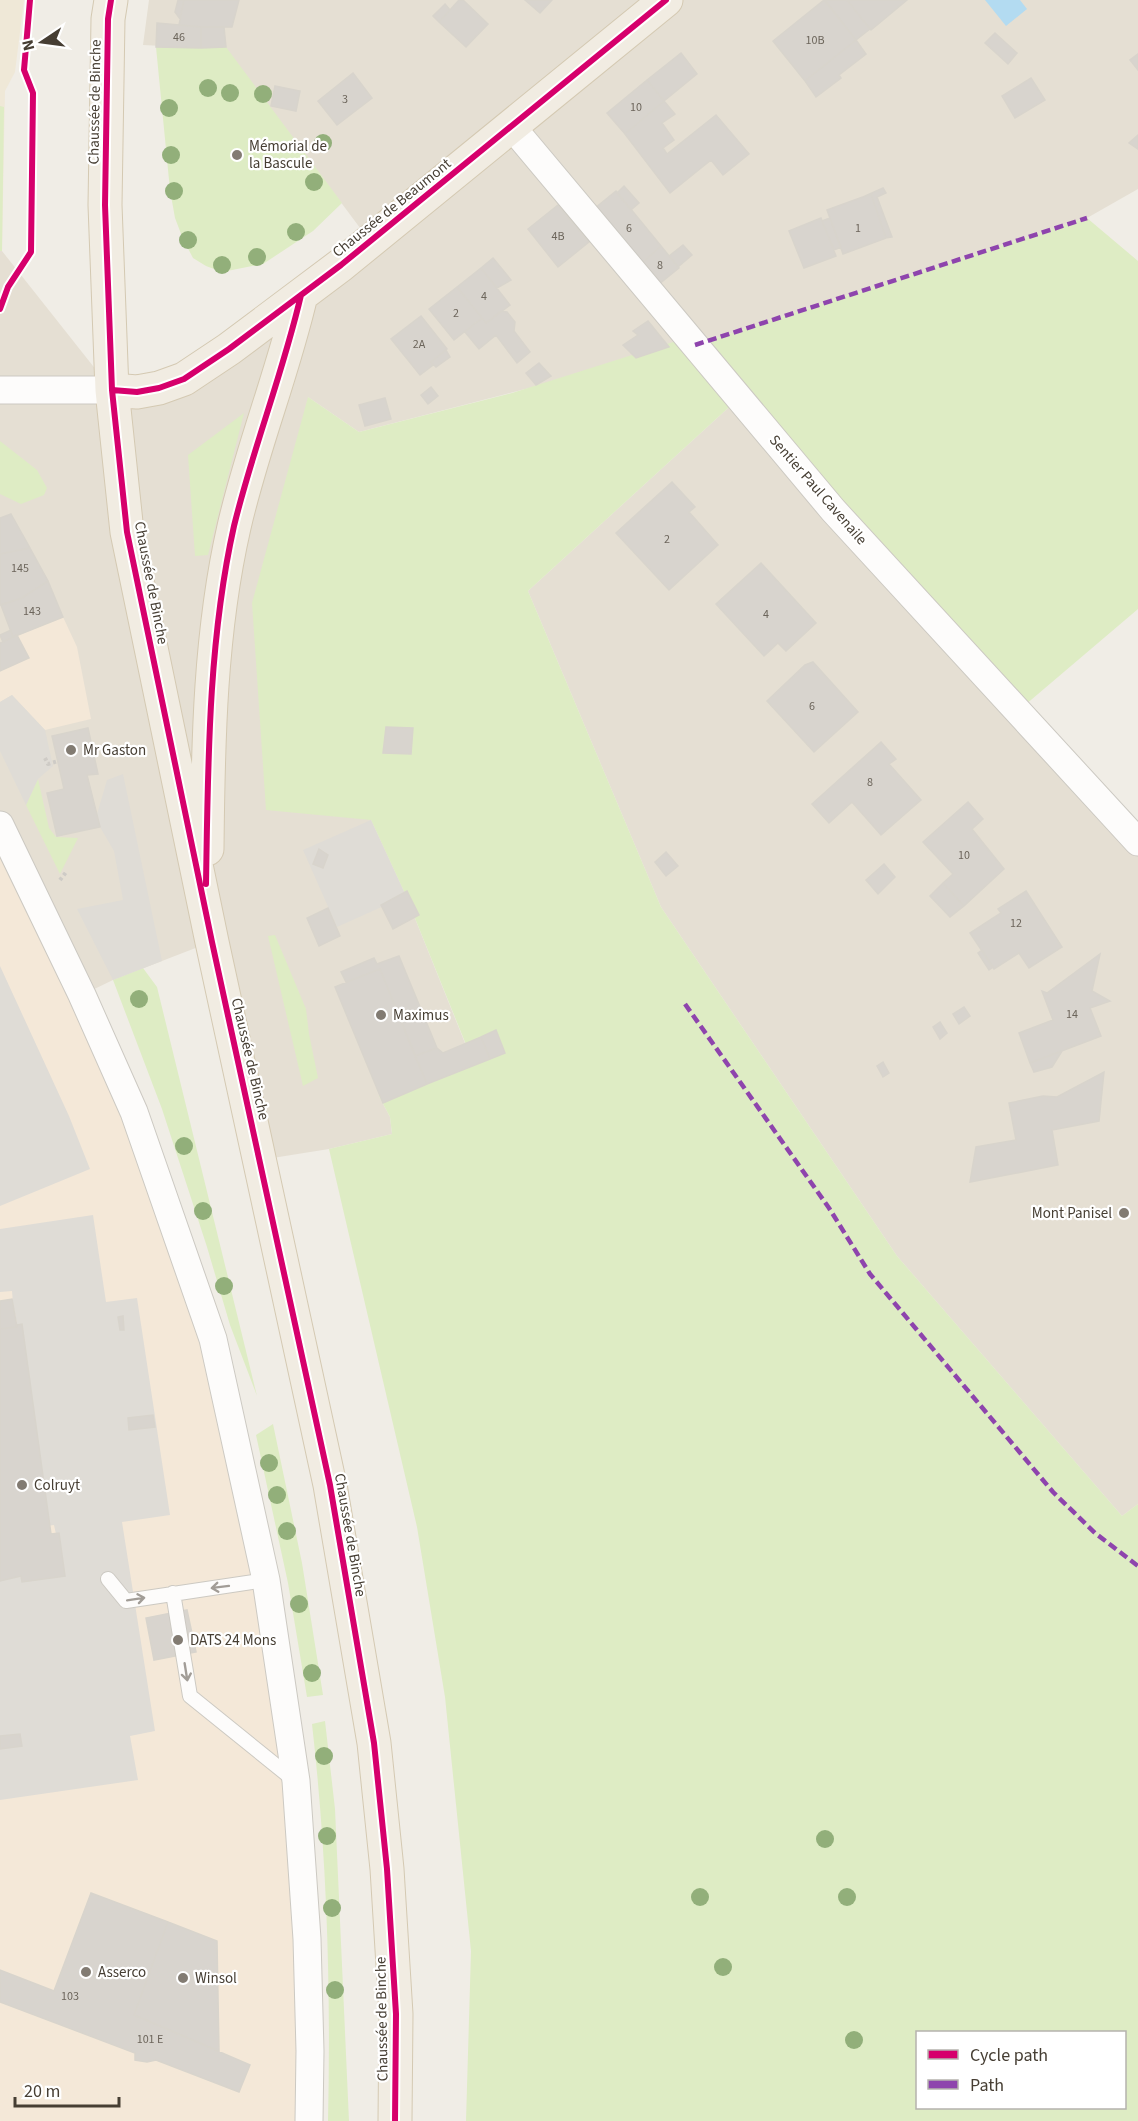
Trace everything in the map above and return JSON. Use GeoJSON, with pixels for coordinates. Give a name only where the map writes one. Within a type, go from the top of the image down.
{"type":"FeatureCollection","features":[{"type":"Feature","properties":{"kind":"main road","name":"Chaussée de Binche"},"geometry":{"type":"LineString","coordinates":[[111,0],[108,19],[105,205],[112,390],[127,532],[206,914],[330,1485],[374,1743],[387,1869],[395,1992],[395,2121]]}},
{"type":"Feature","properties":{"kind":"main road","name":"Chaussée de Beaumont"},"geometry":{"type":"LineString","coordinates":[[112,390],[137,392],[184,380],[260,327],[512,127],[666,0]]}},
{"type":"Feature","properties":{"kind":"main road"},"geometry":{"type":"LineString","coordinates":[[206,914],[208,754],[216,642],[228,560],[244,489],[290,343],[301,295]]}},
{"type":"Feature","properties":{"kind":"street","name":"Sentier Paul Cavenaile"},"geometry":{"type":"LineString","coordinates":[[512,127],[832,510],[1138,842]]}},
{"type":"Feature","properties":{"kind":"street"},"geometry":{"type":"LineString","coordinates":[[0,390],[112,390]]}},
{"type":"Feature","properties":{"kind":"street"},"geometry":{"type":"LineString","coordinates":[[0,825],[82,995],[134,1112],[213,1339],[266,1580],[296,1781],[307,1939],[309,2121]]}},
{"type":"Feature","properties":{"kind":"lane"},"geometry":{"type":"LineString","coordinates":[[108,1579],[126,1601],[266,1580]]}},
{"type":"Feature","properties":{"kind":"lane"},"geometry":{"type":"LineString","coordinates":[[173,1593],[190,1695],[296,1781]]}},
{"type":"Feature","properties":{"kind":"path"},"geometry":{"type":"LineString","coordinates":[[45,758],[48,764],[58,761]]}},
{"type":"Feature","properties":{"kind":"shaded area"},"geometry":{"type":"Polygon","coordinates":[[[0,0],[24,0],[15,72],[5,91],[2,251],[0,251],[0,0]]]}},
{"type":"Feature","properties":{"kind":"shaded area"},"geometry":{"type":"Polygon","coordinates":[[[149,0],[1138,0],[1138,189],[1087,218],[695,345],[359,432],[308,397],[371,820],[406,896],[473,1063],[379,1096],[390,1117],[392,1134],[329,1149],[260,1160],[211,942],[113,980],[82,995],[0,825],[0,251],[112,390],[137,392],[369,240],[287,130],[201,48],[143,45],[149,0]]]}},
{"type":"Feature","properties":{"kind":"shaded area"},"geometry":{"type":"Polygon","coordinates":[[[739,398],[1138,842],[1138,1504],[1122,1516],[897,1256],[661,907],[528,591],[739,398]]]}},
{"type":"Feature","properties":{"kind":"shaded area"},"geometry":{"type":"Polygon","coordinates":[[[63,617],[77,647],[91,719],[45,730],[12,695],[0,702],[0,643],[63,617]]]}},
{"type":"Feature","properties":{"kind":"shaded area"},"geometry":{"type":"Polygon","coordinates":[[[12,695],[45,730],[53,766],[38,779],[26,805],[0,751],[0,702],[12,695]]]}},
{"type":"Feature","properties":{"kind":"shaded area"},"geometry":{"type":"Polygon","coordinates":[[[123,774],[162,961],[113,980],[77,909],[123,900],[114,851],[100,827],[97,814],[107,780],[123,774]]]}},
{"type":"Feature","properties":{"kind":"shaded area"},"geometry":{"type":"Polygon","coordinates":[[[371,820],[406,896],[337,927],[303,850],[371,820]]]}},
{"type":"Feature","properties":{"kind":"shaded area"},"geometry":{"type":"Polygon","coordinates":[[[0,825],[82,995],[213,1339],[296,1781],[309,2121],[0,2121],[0,825]]]}},
{"type":"Feature","properties":{"kind":"shaded area"},"geometry":{"type":"Polygon","coordinates":[[[0,966],[69,1116],[90,1169],[0,1206],[0,966]]]}},
{"type":"Feature","properties":{"kind":"shaded area"},"geometry":{"type":"Polygon","coordinates":[[[93,1215],[106,1302],[137,1298],[170,1515],[122,1522],[155,1731],[130,1736],[138,1780],[0,1800],[0,1572],[65,1575],[54,1525],[46,1526],[35,1420],[12,1291],[0,1292],[0,1229],[93,1215]]]}},
{"type":"Feature","properties":{"kind":"green space"},"geometry":{"type":"Polygon","coordinates":[[[156,47],[226,47],[342,203],[313,231],[263,264],[222,272],[193,258],[175,218],[170,190],[156,47]]]}},
{"type":"Feature","properties":{"kind":"green space"},"geometry":{"type":"Polygon","coordinates":[[[0,106],[4,107],[2,251],[0,251],[0,106]]]}},
{"type":"Feature","properties":{"kind":"green space"},"geometry":{"type":"Polygon","coordinates":[[[1087,218],[1138,261],[1138,609],[1018,711],[739,398],[528,591],[661,907],[897,1256],[1122,1516],[1138,1504],[1138,2121],[466,2121],[471,1951],[445,1697],[417,1527],[329,1149],[392,1134],[390,1117],[379,1096],[473,1062],[406,896],[371,820],[266,810],[252,603],[308,397],[359,432],[512,393],[689,337],[695,345],[1087,218]]]}},
{"type":"Feature","properties":{"kind":"green space"},"geometry":{"type":"Polygon","coordinates":[[[244,413],[208,555],[195,556],[188,455],[244,413]]]}},
{"type":"Feature","properties":{"kind":"green space"},"geometry":{"type":"Polygon","coordinates":[[[0,441],[37,470],[47,488],[44,495],[21,504],[0,494],[0,441]]]}},
{"type":"Feature","properties":{"kind":"green space"},"geometry":{"type":"Polygon","coordinates":[[[38,779],[49,828],[56,837],[78,838],[60,874],[26,805],[38,779]]]}},
{"type":"Feature","properties":{"kind":"green space"},"geometry":{"type":"Polygon","coordinates":[[[275,935],[306,1009],[318,1078],[303,1086],[268,936],[275,935]]]}},
{"type":"Feature","properties":{"kind":"green space"},"geometry":{"type":"Polygon","coordinates":[[[143,968],[157,987],[257,1396],[230,1325],[162,1109],[113,980],[143,968]]]}},
{"type":"Feature","properties":{"kind":"green space"},"geometry":{"type":"Polygon","coordinates":[[[273,1424],[302,1563],[323,1695],[307,1697],[288,1583],[256,1435],[273,1424]]]}},
{"type":"Feature","properties":{"kind":"green space"},"geometry":{"type":"Polygon","coordinates":[[[325,1721],[335,1809],[349,2121],[328,2121],[327,1922],[312,1724],[325,1721]]]}},
{"type":"Feature","properties":{"kind":"water"},"geometry":{"type":"Polygon","coordinates":[[[985,0],[1020,0],[1027,9],[1006,26],[985,0]]]}},
{"type":"Feature","properties":{"kind":"building"},"geometry":{"type":"Polygon","coordinates":[[[178,0],[184,0],[180,19],[175,12],[178,0]]]}},
{"type":"Feature","properties":{"kind":"building"},"geometry":{"type":"Polygon","coordinates":[[[184,0],[239,0],[232,27],[179,25],[184,0]]]}},
{"type":"Feature","properties":{"kind":"building"},"geometry":{"type":"Polygon","coordinates":[[[459,0],[463,0],[488,24],[466,47],[439,22],[459,0]]]}},
{"type":"Feature","properties":{"kind":"building"},"geometry":{"type":"Polygon","coordinates":[[[525,0],[552,0],[540,13],[525,0]]]}},
{"type":"Feature","properties":{"kind":"building"},"geometry":{"type":"Polygon","coordinates":[[[824,0],[856,40],[805,81],[773,41],[824,0]]]}},
{"type":"Feature","properties":{"kind":"building"},"geometry":{"type":"Polygon","coordinates":[[[825,0],[847,0],[870,29],[856,40],[825,0]]]}},
{"type":"Feature","properties":{"kind":"building"},"geometry":{"type":"Polygon","coordinates":[[[847,0],[907,0],[871,30],[847,0]]]}},
{"type":"Feature","properties":{"kind":"building"},"geometry":{"type":"Polygon","coordinates":[[[445,4],[450,10],[439,22],[433,16],[445,4]]]}},
{"type":"Feature","properties":{"kind":"building"},"geometry":{"type":"Polygon","coordinates":[[[157,23],[201,27],[201,48],[156,47],[157,23]]]}},
{"type":"Feature","properties":{"kind":"building"},"geometry":{"type":"Polygon","coordinates":[[[201,27],[224,27],[226,47],[201,48],[201,27]]]}},
{"type":"Feature","properties":{"kind":"building"},"geometry":{"type":"Polygon","coordinates":[[[995,33],[1017,53],[1008,64],[985,43],[995,33]]]}},
{"type":"Feature","properties":{"kind":"building"},"geometry":{"type":"Polygon","coordinates":[[[856,40],[866,54],[839,75],[841,78],[816,97],[805,81],[856,40]]]}},
{"type":"Feature","properties":{"kind":"building"},"geometry":{"type":"Polygon","coordinates":[[[681,53],[697,74],[664,101],[647,80],[681,53]]]}},
{"type":"Feature","properties":{"kind":"building"},"geometry":{"type":"Polygon","coordinates":[[[1138,54],[1138,70],[1130,60],[1138,54]]]}},
{"type":"Feature","properties":{"kind":"building"},"geometry":{"type":"Polygon","coordinates":[[[353,73],[372,98],[337,125],[318,101],[353,73]]]}},
{"type":"Feature","properties":{"kind":"building"},"geometry":{"type":"Polygon","coordinates":[[[1031,78],[1045,100],[1015,118],[1002,96],[1031,78]]]}},
{"type":"Feature","properties":{"kind":"building"},"geometry":{"type":"Polygon","coordinates":[[[647,80],[664,101],[625,134],[607,113],[647,80]]]}},
{"type":"Feature","properties":{"kind":"building"},"geometry":{"type":"Polygon","coordinates":[[[275,86],[300,91],[296,111],[271,106],[275,86]]]}},
{"type":"Feature","properties":{"kind":"building"},"geometry":{"type":"Polygon","coordinates":[[[664,101],[675,114],[662,123],[674,140],[663,148],[667,154],[716,115],[749,154],[723,175],[711,160],[670,193],[625,134],[664,101]]]}},
{"type":"Feature","properties":{"kind":"building"},"geometry":{"type":"Polygon","coordinates":[[[1138,135],[1138,149],[1129,143],[1138,135]]]}},
{"type":"Feature","properties":{"kind":"building"},"geometry":{"type":"Polygon","coordinates":[[[624,186],[639,203],[631,210],[617,193],[624,186]]]}},
{"type":"Feature","properties":{"kind":"building"},"geometry":{"type":"Polygon","coordinates":[[[883,188],[886,193],[877,197],[892,237],[886,238],[871,194],[863,197],[883,188]]]}},
{"type":"Feature","properties":{"kind":"building"},"geometry":{"type":"Polygon","coordinates":[[[616,191],[661,246],[641,264],[595,208],[616,191]]]}},
{"type":"Feature","properties":{"kind":"building"},"geometry":{"type":"Polygon","coordinates":[[[871,194],[886,238],[843,254],[827,210],[871,194]]]}},
{"type":"Feature","properties":{"kind":"building"},"geometry":{"type":"Polygon","coordinates":[[[558,205],[589,242],[558,267],[528,229],[558,205]]]}},
{"type":"Feature","properties":{"kind":"building"},"geometry":{"type":"Polygon","coordinates":[[[821,218],[836,256],[804,268],[789,231],[821,218]]]}},
{"type":"Feature","properties":{"kind":"building"},"geometry":{"type":"Polygon","coordinates":[[[830,218],[841,247],[834,250],[822,221],[830,218]]]}},
{"type":"Feature","properties":{"kind":"building"},"geometry":{"type":"Polygon","coordinates":[[[683,245],[692,255],[678,267],[669,256],[683,245]]]}},
{"type":"Feature","properties":{"kind":"building"},"geometry":{"type":"Polygon","coordinates":[[[661,246],[679,268],[658,285],[641,264],[661,246]]]}},
{"type":"Feature","properties":{"kind":"building"},"geometry":{"type":"Polygon","coordinates":[[[493,258],[511,280],[497,288],[481,268],[493,258]]]}},
{"type":"Feature","properties":{"kind":"building"},"geometry":{"type":"Polygon","coordinates":[[[481,268],[510,305],[486,323],[457,287],[481,268]]]}},
{"type":"Feature","properties":{"kind":"building"},"geometry":{"type":"Polygon","coordinates":[[[457,287],[482,318],[454,340],[429,309],[457,287]]]}},
{"type":"Feature","properties":{"kind":"building"},"geometry":{"type":"Polygon","coordinates":[[[501,311],[507,312],[515,322],[514,331],[530,352],[517,363],[496,335],[479,349],[465,332],[482,318],[486,323],[501,311]]]}},
{"type":"Feature","properties":{"kind":"building"},"geometry":{"type":"Polygon","coordinates":[[[421,316],[447,349],[431,362],[433,365],[420,375],[391,339],[421,316]]]}},
{"type":"Feature","properties":{"kind":"building"},"geometry":{"type":"Polygon","coordinates":[[[648,321],[669,347],[636,358],[623,345],[638,335],[633,331],[648,321]]]}},
{"type":"Feature","properties":{"kind":"building"},"geometry":{"type":"Polygon","coordinates":[[[446,350],[450,357],[436,367],[431,362],[446,350]]]}},
{"type":"Feature","properties":{"kind":"building"},"geometry":{"type":"Polygon","coordinates":[[[539,363],[551,376],[536,385],[526,373],[539,363]]]}},
{"type":"Feature","properties":{"kind":"building"},"geometry":{"type":"Polygon","coordinates":[[[431,387],[438,396],[428,404],[421,395],[431,387]]]}},
{"type":"Feature","properties":{"kind":"building"},"geometry":{"type":"Polygon","coordinates":[[[385,398],[391,419],[365,426],[359,405],[385,398]]]}},
{"type":"Feature","properties":{"kind":"building"},"geometry":{"type":"Polygon","coordinates":[[[672,482],[695,507],[689,512],[718,545],[669,590],[616,533],[672,482]]]}},
{"type":"Feature","properties":{"kind":"building"},"geometry":{"type":"Polygon","coordinates":[[[11,514],[30,548],[0,554],[0,518],[11,514]]]}},
{"type":"Feature","properties":{"kind":"building"},"geometry":{"type":"Polygon","coordinates":[[[30,548],[48,581],[22,598],[0,605],[0,554],[30,548]]]}},
{"type":"Feature","properties":{"kind":"building"},"geometry":{"type":"Polygon","coordinates":[[[761,563],[816,623],[786,651],[778,643],[764,656],[716,604],[761,563]]]}},
{"type":"Feature","properties":{"kind":"building"},"geometry":{"type":"Polygon","coordinates":[[[48,581],[63,617],[13,637],[1,605],[22,598],[48,581]]]}},
{"type":"Feature","properties":{"kind":"building"},"geometry":{"type":"Polygon","coordinates":[[[11,630],[13,637],[3,642],[0,635],[11,630]]]}},
{"type":"Feature","properties":{"kind":"building"},"geometry":{"type":"Polygon","coordinates":[[[17,635],[29,658],[0,671],[0,643],[17,635]]]}},
{"type":"Feature","properties":{"kind":"building"},"geometry":{"type":"Polygon","coordinates":[[[813,662],[858,712],[814,752],[767,701],[805,665],[813,662]]]}},
{"type":"Feature","properties":{"kind":"building"},"geometry":{"type":"Polygon","coordinates":[[[386,727],[413,728],[411,754],[383,753],[386,727]]]}},
{"type":"Feature","properties":{"kind":"building"},"geometry":{"type":"Polygon","coordinates":[[[88,728],[98,774],[87,775],[100,827],[57,836],[47,793],[64,789],[52,736],[88,728]]]}},
{"type":"Feature","properties":{"kind":"building"},"geometry":{"type":"Polygon","coordinates":[[[881,742],[896,759],[889,764],[921,800],[881,835],[852,802],[829,823],[812,804],[881,742]]]}},
{"type":"Feature","properties":{"kind":"building"},"geometry":{"type":"Polygon","coordinates":[[[968,802],[983,819],[972,829],[1004,869],[964,906],[943,883],[953,874],[923,842],[968,802]]]}},
{"type":"Feature","properties":{"kind":"building"},"geometry":{"type":"Polygon","coordinates":[[[319,849],[328,855],[323,868],[313,864],[319,849]]]}},
{"type":"Feature","properties":{"kind":"building"},"geometry":{"type":"Polygon","coordinates":[[[666,852],[678,866],[666,876],[655,862],[666,852]]]}},
{"type":"Feature","properties":{"kind":"building"},"geometry":{"type":"Polygon","coordinates":[[[884,864],[895,877],[878,894],[866,880],[884,864]]]}},
{"type":"Feature","properties":{"kind":"building"},"geometry":{"type":"Polygon","coordinates":[[[943,883],[964,906],[950,917],[930,896],[943,883]]]}},
{"type":"Feature","properties":{"kind":"building"},"geometry":{"type":"Polygon","coordinates":[[[407,891],[419,915],[393,929],[381,905],[407,891]]]}},
{"type":"Feature","properties":{"kind":"building"},"geometry":{"type":"Polygon","coordinates":[[[1026,891],[1062,947],[1029,968],[1019,953],[994,969],[970,933],[1001,913],[998,909],[1026,891]]]}},
{"type":"Feature","properties":{"kind":"building"},"geometry":{"type":"Polygon","coordinates":[[[328,908],[340,936],[319,946],[307,918],[328,908]]]}},
{"type":"Feature","properties":{"kind":"building"},"geometry":{"type":"Polygon","coordinates":[[[982,950],[993,967],[989,970],[978,953],[982,950]]]}},
{"type":"Feature","properties":{"kind":"building"},"geometry":{"type":"Polygon","coordinates":[[[1100,954],[1092,991],[1110,1001],[1090,1008],[1101,1036],[1030,1063],[1019,1033],[1053,1020],[1042,991],[1047,993],[1100,954]]]}},
{"type":"Feature","properties":{"kind":"building"},"geometry":{"type":"Polygon","coordinates":[[[399,956],[437,1048],[415,1056],[380,969],[346,982],[341,972],[374,958],[377,964],[399,956]]]}},
{"type":"Feature","properties":{"kind":"building"},"geometry":{"type":"Polygon","coordinates":[[[380,969],[427,1084],[383,1103],[335,987],[380,969]]]}},
{"type":"Feature","properties":{"kind":"building"},"geometry":{"type":"Polygon","coordinates":[[[964,1007],[970,1016],[959,1024],[953,1014],[964,1007]]]}},
{"type":"Feature","properties":{"kind":"building"},"geometry":{"type":"Polygon","coordinates":[[[940,1022],[947,1033],[940,1039],[933,1027],[940,1022]]]}},
{"type":"Feature","properties":{"kind":"building"},"geometry":{"type":"Polygon","coordinates":[[[496,1030],[505,1053],[490,1059],[481,1037],[496,1030]]]}},
{"type":"Feature","properties":{"kind":"building"},"geometry":{"type":"Polygon","coordinates":[[[481,1037],[490,1059],[427,1084],[415,1056],[437,1048],[443,1053],[481,1037]]]}},
{"type":"Feature","properties":{"kind":"building"},"geometry":{"type":"Polygon","coordinates":[[[1062,1051],[1052,1067],[1034,1072],[1030,1063],[1062,1051]]]}},
{"type":"Feature","properties":{"kind":"building"},"geometry":{"type":"Polygon","coordinates":[[[883,1062],[889,1073],[883,1077],[877,1066],[883,1062]]]}},
{"type":"Feature","properties":{"kind":"building"},"geometry":{"type":"Polygon","coordinates":[[[1104,1072],[1099,1121],[1052,1130],[1058,1165],[970,1182],[976,1147],[1016,1140],[1009,1103],[1043,1096],[1057,1097],[1104,1072]]]}},
{"type":"Feature","properties":{"kind":"building"},"geometry":{"type":"Polygon","coordinates":[[[12,1299],[17,1327],[0,1329],[0,1301],[12,1299]]]}},
{"type":"Feature","properties":{"kind":"building"},"geometry":{"type":"Polygon","coordinates":[[[123,1316],[124,1330],[120,1330],[118,1317],[123,1316]]]}},
{"type":"Feature","properties":{"kind":"building","name":"Colruyt"},"geometry":{"type":"Polygon","coordinates":[[[22,1324],[51,1534],[59,1533],[65,1576],[22,1582],[21,1576],[0,1581],[0,1329],[17,1327],[16,1325],[22,1324]]]}},
{"type":"Feature","properties":{"kind":"building"},"geometry":{"type":"Polygon","coordinates":[[[153,1415],[155,1427],[129,1430],[128,1418],[153,1415]]]}},
{"type":"Feature","properties":{"kind":"building"},"geometry":{"type":"Polygon","coordinates":[[[187,1610],[196,1652],[154,1660],[146,1618],[187,1610]]]}},
{"type":"Feature","properties":{"kind":"building"},"geometry":{"type":"Polygon","coordinates":[[[20,1734],[22,1746],[0,1749],[0,1736],[20,1734]]]}},
{"type":"Feature","properties":{"kind":"building"},"geometry":{"type":"Polygon","coordinates":[[[91,1893],[168,1922],[134,2015],[250,2065],[239,2092],[156,2060],[147,2062],[135,2060],[135,2053],[0,2002],[0,1970],[54,1991],[91,1893]]]}},
{"type":"Feature","properties":{"kind":"building","name":"Winsol"},"geometry":{"type":"Polygon","coordinates":[[[168,1922],[217,1941],[219,2051],[134,2015],[168,1922]]]}},
{"type":"Feature","properties":{"kind":"marked path"},"geometry":{"type":"LineString","coordinates":[[695,345],[1087,218]]}},
{"type":"Feature","properties":{"kind":"marked path"},"geometry":{"type":"LineString","coordinates":[[685,1004],[829,1208],[870,1274],[1053,1492],[1095,1533],[1138,1566]]}},
{"type":"Feature","properties":{"kind":"cycle path"},"geometry":{"type":"LineString","coordinates":[[0,309],[8,287],[31,252],[33,93],[24,70],[30,0]]}},
{"type":"Feature","properties":{"kind":"cycle path"},"geometry":{"type":"LineString","coordinates":[[111,0],[108,19],[105,205],[112,390],[127,532],[212,942],[330,1485],[374,1743],[387,1869],[396,2014],[395,2121]]}},
{"type":"Feature","properties":{"kind":"cycle path"},"geometry":{"type":"LineString","coordinates":[[112,390],[137,392],[159,388],[184,379],[229,349],[341,265],[666,0]]}},
{"type":"Feature","properties":{"kind":"cycle path"},"geometry":{"type":"LineString","coordinates":[[206,884],[211,704],[225,570],[250,468],[286,353],[301,295]]}},
{"type":"Feature","properties":{"kind":"place","name":"Mémorial de la Bascule"},"geometry":{"type":"Point","coordinates":[237,155]}},
{"type":"Feature","properties":{"kind":"place","name":"Mr Gaston"},"geometry":{"type":"Point","coordinates":[71,750]}},
{"type":"Feature","properties":{"kind":"place","name":"Maximus"},"geometry":{"type":"Point","coordinates":[381,1015]}},
{"type":"Feature","properties":{"kind":"place","name":"Mont Panisel"},"geometry":{"type":"Point","coordinates":[1124,1213]}},
{"type":"Feature","properties":{"kind":"place","name":"Colruyt"},"geometry":{"type":"Point","coordinates":[22,1485]}},
{"type":"Feature","properties":{"kind":"place","name":"DATS 24 Mons"},"geometry":{"type":"Point","coordinates":[178,1640]}},
{"type":"Feature","properties":{"kind":"place","name":"Asserco"},"geometry":{"type":"Point","coordinates":[86,1972]}},
{"type":"Feature","properties":{"kind":"place","name":"Winsol"},"geometry":{"type":"Point","coordinates":[183,1978]}}]}
